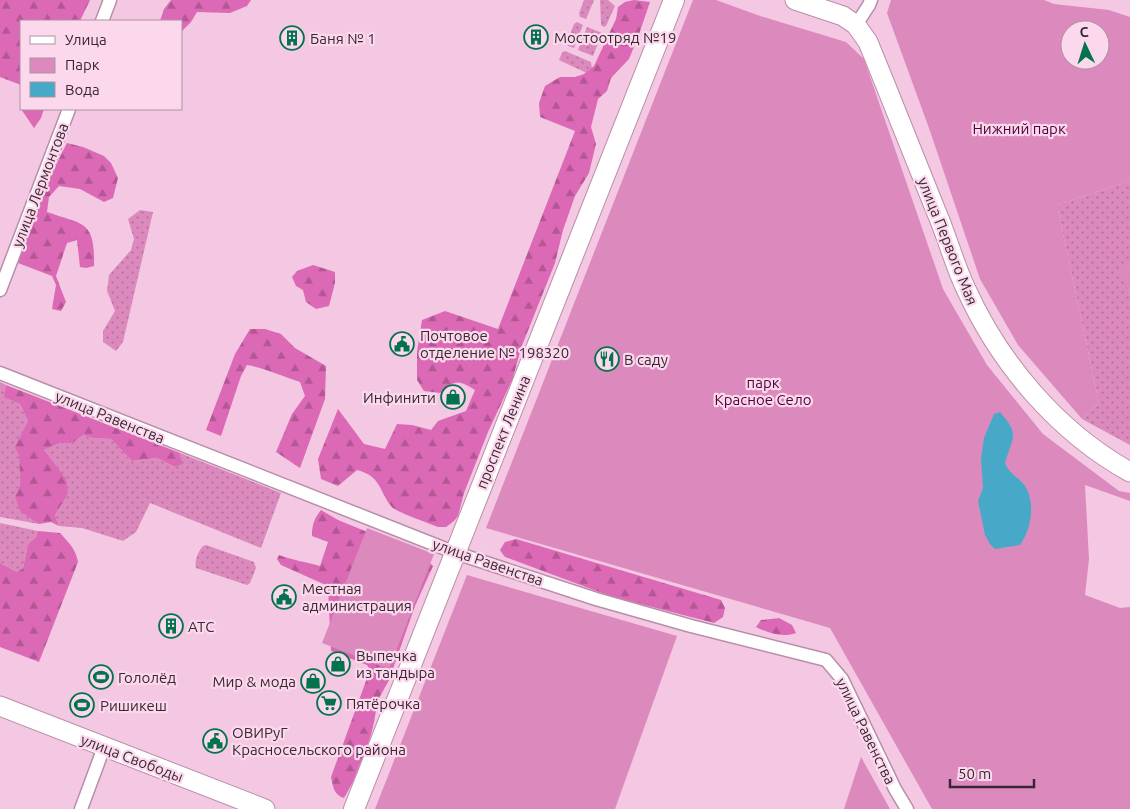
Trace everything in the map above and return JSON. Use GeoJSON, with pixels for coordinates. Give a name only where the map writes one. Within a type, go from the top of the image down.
{"type":"FeatureCollection","features":[{"type":"Feature","properties":{"kind":"main road","name":"проспект Ленина"},"geometry":{"type":"LineString","coordinates":[[354,809],[674,0]]}},
{"type":"Feature","properties":{"kind":"main road","name":"улица Первого Мая"},"geometry":{"type":"LineString","coordinates":[[795,0],[843,16],[856,25],[868,42],[965,287],[982,323],[1022,379],[1050,411],[1091,448],[1130,472]]}},
{"type":"Feature","properties":{"kind":"main road","name":"улица Свободы"},"geometry":{"type":"LineString","coordinates":[[0,706],[265,809]]}},
{"type":"Feature","properties":{"kind":"street"},"geometry":{"type":"LineString","coordinates":[[102,20],[110,0]]}},
{"type":"Feature","properties":{"kind":"street"},"geometry":{"type":"LineString","coordinates":[[856,25],[871,0]]}},
{"type":"Feature","properties":{"kind":"street","name":"улица Лермонтова"},"geometry":{"type":"LineString","coordinates":[[0,290],[69,110]]}},
{"type":"Feature","properties":{"kind":"street","name":"улица Равенства"},"geometry":{"type":"LineString","coordinates":[[0,374],[456,553],[596,600],[826,660],[842,679],[906,809]]}},
{"type":"Feature","properties":{"kind":"street"},"geometry":{"type":"LineString","coordinates":[[81,809],[104,747]]}},
{"type":"Feature","properties":{"kind":"green space"},"geometry":{"type":"Polygon","coordinates":[[[0,0],[90,0],[80,20],[20,20],[20,85],[0,77],[0,0]]]}},
{"type":"Feature","properties":{"kind":"green space"},"geometry":{"type":"Polygon","coordinates":[[[171,0],[251,0],[247,6],[230,13],[197,12],[182,31],[182,20],[160,20],[164,9],[171,0]]]}},
{"type":"Feature","properties":{"kind":"green space"},"geometry":{"type":"Polygon","coordinates":[[[584,0],[594,0],[586,19],[580,17],[579,13],[584,0]]]}},
{"type":"Feature","properties":{"kind":"green space"},"geometry":{"type":"Polygon","coordinates":[[[600,0],[608,0],[615,6],[604,27],[601,25],[600,0]]]}},
{"type":"Feature","properties":{"kind":"green space"},"geometry":{"type":"Polygon","coordinates":[[[634,0],[650,2],[629,59],[611,78],[607,91],[598,99],[591,127],[596,144],[589,173],[575,196],[563,230],[555,263],[521,348],[513,378],[488,432],[464,493],[458,516],[446,527],[438,527],[405,514],[391,506],[371,476],[357,470],[338,486],[321,479],[318,459],[338,409],[364,444],[385,449],[397,424],[412,425],[431,430],[438,421],[466,411],[475,390],[456,382],[440,393],[424,391],[417,380],[417,352],[422,320],[445,311],[498,329],[575,131],[540,117],[539,103],[545,86],[560,77],[575,77],[584,74],[594,66],[616,19],[618,7],[625,2],[634,0]]]}},
{"type":"Feature","properties":{"kind":"green space","name":"парк Красное Село"},"geometry":{"type":"Polygon","coordinates":[[[693,0],[716,0],[760,16],[846,42],[864,59],[943,289],[987,365],[1043,434],[1119,491],[1130,493],[1130,501],[1085,485],[1089,559],[1085,595],[1120,608],[1130,607],[1130,809],[932,809],[830,628],[486,528],[693,0]]]}},
{"type":"Feature","properties":{"kind":"green space","name":"Нижний парк"},"geometry":{"type":"Polygon","coordinates":[[[891,0],[1044,0],[1054,4],[1109,10],[1130,17],[1130,181],[1057,205],[1099,403],[1082,419],[1018,345],[980,279],[930,131],[887,13],[891,0]]]}},
{"type":"Feature","properties":{"kind":"green space"},"geometry":{"type":"Polygon","coordinates":[[[577,22],[583,25],[574,48],[568,46],[567,42],[574,24],[577,22]]]}},
{"type":"Feature","properties":{"kind":"green space"},"geometry":{"type":"Polygon","coordinates":[[[587,27],[602,33],[593,56],[578,50],[587,27]]]}},
{"type":"Feature","properties":{"kind":"green space"},"geometry":{"type":"Polygon","coordinates":[[[565,51],[591,62],[593,76],[559,60],[565,51]]]}},
{"type":"Feature","properties":{"kind":"green space"},"geometry":{"type":"Polygon","coordinates":[[[22,110],[44,110],[34,128],[22,110]]]}},
{"type":"Feature","properties":{"kind":"green space"},"geometry":{"type":"Polygon","coordinates":[[[67,143],[83,147],[104,156],[111,163],[118,178],[113,198],[104,202],[80,189],[59,186],[49,197],[47,212],[70,219],[85,227],[92,240],[94,251],[94,266],[80,267],[77,240],[67,243],[56,276],[66,302],[61,311],[52,309],[56,285],[52,276],[18,263],[39,202],[67,143]]]}},
{"type":"Feature","properties":{"kind":"green space"},"geometry":{"type":"Polygon","coordinates":[[[1130,181],[1130,265],[1121,268],[1130,295],[1130,445],[1082,419],[1099,403],[1057,205],[1130,181]]]}},
{"type":"Feature","properties":{"kind":"green space"},"geometry":{"type":"Polygon","coordinates":[[[140,210],[153,212],[123,342],[116,351],[103,342],[103,331],[115,311],[107,291],[109,275],[131,250],[134,239],[128,219],[140,210]]]}},
{"type":"Feature","properties":{"kind":"green space"},"geometry":{"type":"Polygon","coordinates":[[[313,265],[335,272],[335,283],[329,306],[316,309],[306,302],[303,290],[296,286],[292,277],[297,271],[313,265]]]}},
{"type":"Feature","properties":{"kind":"green space"},"geometry":{"type":"Polygon","coordinates":[[[1130,265],[1130,295],[1120,268],[1130,265]]]}},
{"type":"Feature","properties":{"kind":"green space"},"geometry":{"type":"Polygon","coordinates":[[[250,329],[265,329],[281,334],[295,348],[326,366],[325,399],[300,468],[276,452],[292,414],[305,396],[300,382],[247,365],[241,376],[221,436],[206,430],[235,354],[250,329]]]}},
{"type":"Feature","properties":{"kind":"green space"},"geometry":{"type":"Polygon","coordinates":[[[0,382],[6,385],[5,397],[20,404],[28,421],[16,447],[19,456],[20,485],[15,496],[39,524],[0,517],[0,382]]]}},
{"type":"Feature","properties":{"kind":"green space"},"geometry":{"type":"Polygon","coordinates":[[[6,385],[180,453],[182,464],[175,467],[157,458],[132,461],[111,439],[93,438],[83,435],[73,443],[60,443],[44,450],[66,479],[68,494],[55,515],[59,526],[51,522],[39,524],[20,511],[15,496],[20,485],[19,456],[15,447],[28,421],[20,404],[4,397],[6,385]]]}},
{"type":"Feature","properties":{"kind":"green space"},"geometry":{"type":"Polygon","coordinates":[[[83,435],[93,438],[111,439],[132,461],[157,458],[175,467],[181,458],[180,453],[281,493],[261,548],[150,503],[136,532],[123,541],[82,528],[59,526],[55,515],[68,494],[44,450],[60,443],[73,443],[83,435]]]}},
{"type":"Feature","properties":{"kind":"green space"},"geometry":{"type":"Polygon","coordinates":[[[321,510],[338,520],[419,553],[433,566],[415,606],[389,680],[378,700],[370,738],[353,782],[344,798],[336,793],[331,777],[370,670],[367,665],[331,651],[328,586],[281,565],[277,559],[279,555],[320,566],[328,542],[312,536],[312,529],[321,510]]]}},
{"type":"Feature","properties":{"kind":"green space"},"geometry":{"type":"Polygon","coordinates":[[[0,523],[38,531],[36,537],[28,544],[23,568],[17,572],[0,563],[0,523]]]}},
{"type":"Feature","properties":{"kind":"green space"},"geometry":{"type":"Polygon","coordinates":[[[367,528],[434,554],[389,669],[322,643],[367,528]]]}},
{"type":"Feature","properties":{"kind":"green space"},"geometry":{"type":"Polygon","coordinates":[[[38,531],[60,533],[74,549],[78,562],[39,662],[0,647],[0,563],[17,572],[23,568],[28,544],[36,537],[38,531]]]}},
{"type":"Feature","properties":{"kind":"green space"},"geometry":{"type":"Polygon","coordinates":[[[516,539],[721,600],[725,608],[723,617],[714,623],[610,596],[505,557],[500,550],[505,542],[516,539]]]}},
{"type":"Feature","properties":{"kind":"green space"},"geometry":{"type":"Polygon","coordinates":[[[206,545],[254,562],[256,568],[250,583],[247,585],[196,568],[198,554],[203,546],[206,545]]]}},
{"type":"Feature","properties":{"kind":"green space"},"geometry":{"type":"Polygon","coordinates":[[[467,575],[677,636],[615,809],[375,809],[467,575]]]}},
{"type":"Feature","properties":{"kind":"green space"},"geometry":{"type":"Polygon","coordinates":[[[779,618],[792,625],[796,633],[786,635],[775,634],[756,627],[761,620],[779,618]]]}},
{"type":"Feature","properties":{"kind":"green space"},"geometry":{"type":"Polygon","coordinates":[[[861,757],[890,809],[844,809],[861,757]]]}},
{"type":"Feature","properties":{"kind":"water"},"geometry":{"type":"Polygon","coordinates":[[[1000,412],[1010,426],[1013,436],[1005,463],[1009,470],[1025,486],[1030,501],[1031,516],[1027,532],[1020,545],[995,549],[985,535],[978,501],[983,488],[981,458],[984,438],[994,414],[1000,412]]]}},
{"type":"Feature","properties":{"kind":"place","name":"Мостоотряд №19"},"geometry":{"type":"Point","coordinates":[536,37]}},
{"type":"Feature","properties":{"kind":"place","name":"Баня № 1"},"geometry":{"type":"Point","coordinates":[292,38]}},
{"type":"Feature","properties":{"kind":"place","name":"Почтовое отделение № 198320"},"geometry":{"type":"Point","coordinates":[402,344]}},
{"type":"Feature","properties":{"kind":"place","name":"В саду"},"geometry":{"type":"Point","coordinates":[607,359]}},
{"type":"Feature","properties":{"kind":"place","name":"Инфинити"},"geometry":{"type":"Point","coordinates":[453,397]}},
{"type":"Feature","properties":{"kind":"place","name":"Местная администрация"},"geometry":{"type":"Point","coordinates":[284,597]}},
{"type":"Feature","properties":{"kind":"place","name":"АТС"},"geometry":{"type":"Point","coordinates":[171,626]}},
{"type":"Feature","properties":{"kind":"place","name":"Выпечка из тандыра"},"geometry":{"type":"Point","coordinates":[338,664]}},
{"type":"Feature","properties":{"kind":"place","name":"Гололёд"},"geometry":{"type":"Point","coordinates":[101,677]}},
{"type":"Feature","properties":{"kind":"place","name":"Мир & мода"},"geometry":{"type":"Point","coordinates":[313,681]}},
{"type":"Feature","properties":{"kind":"place","name":"Пятёрочка"},"geometry":{"type":"Point","coordinates":[329,703]}},
{"type":"Feature","properties":{"kind":"place","name":"Ришикеш"},"geometry":{"type":"Point","coordinates":[82,705]}},
{"type":"Feature","properties":{"kind":"place","name":"ОВИРуГ Красносельского района"},"geometry":{"type":"Point","coordinates":[215,741]}}]}
